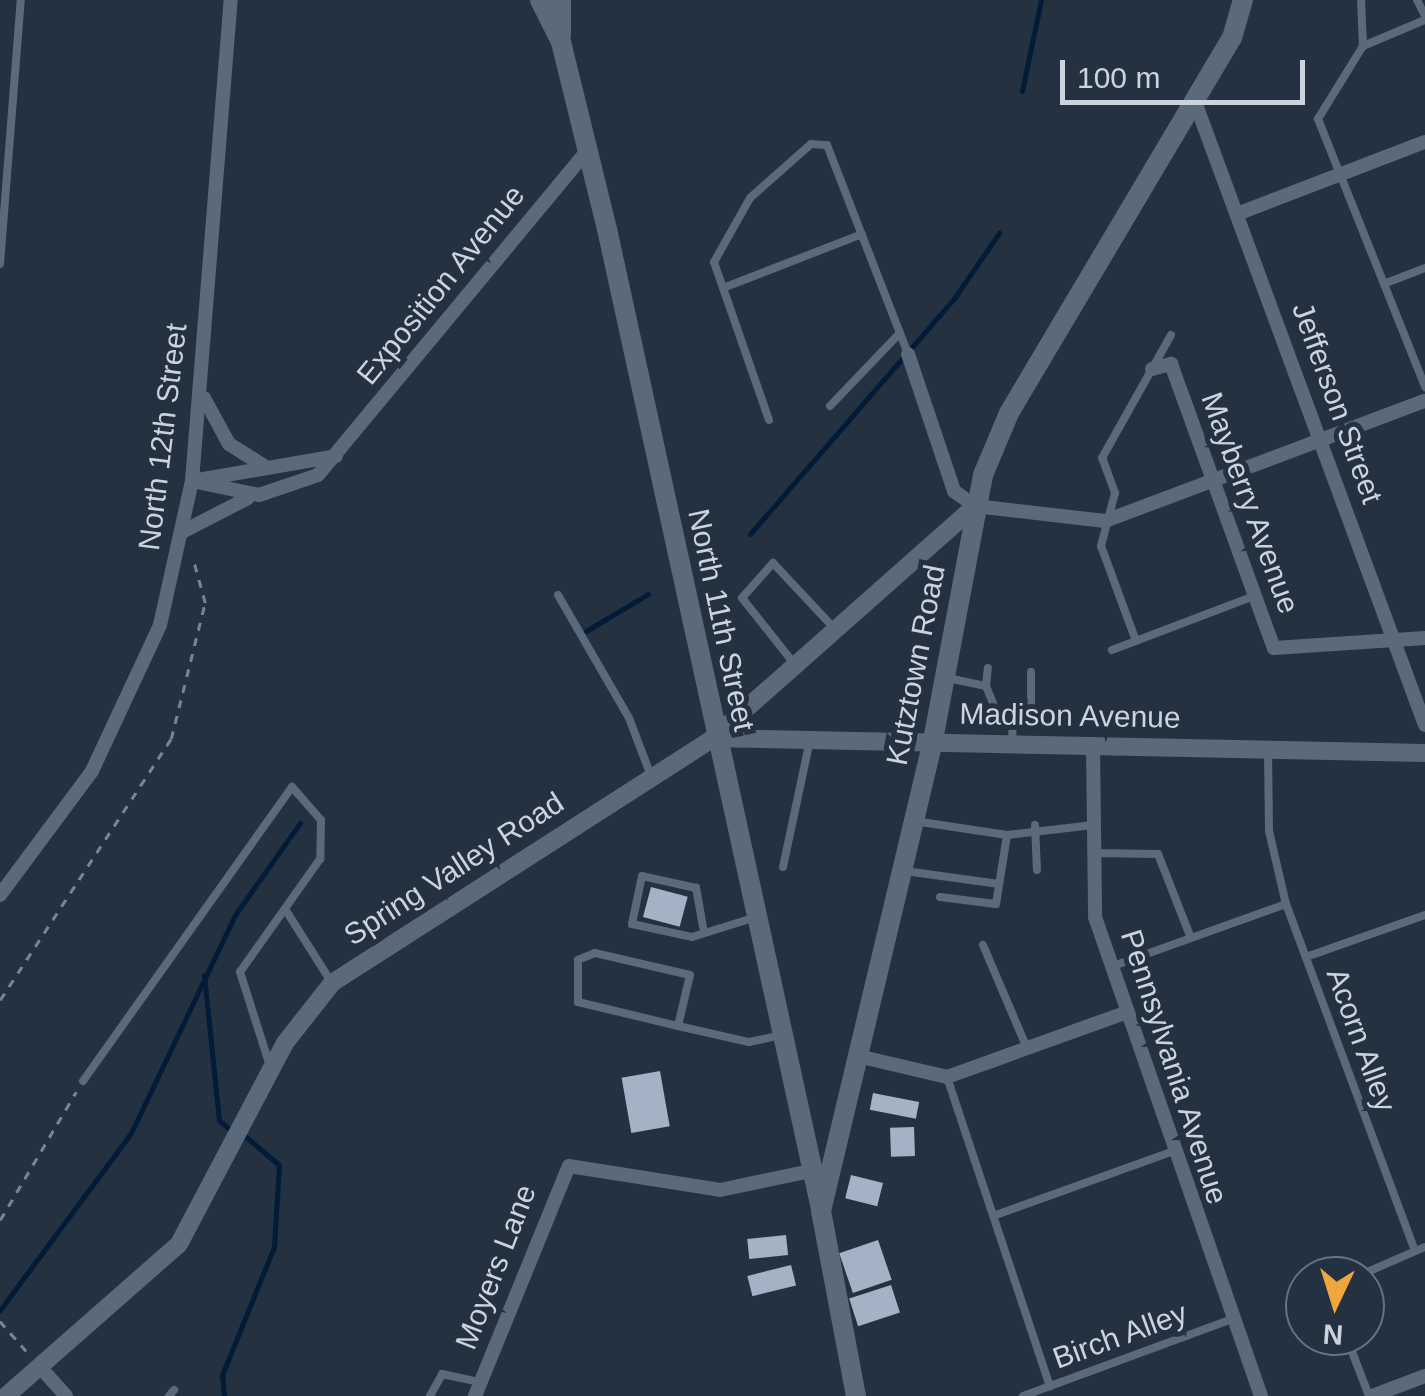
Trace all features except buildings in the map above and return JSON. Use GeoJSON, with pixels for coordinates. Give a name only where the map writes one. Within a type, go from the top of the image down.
{"type":"FeatureCollection","features":[{"type":"Feature","properties":{"kind":"main road","name":"North 11th Street"},"geometry":{"type":"LineString","coordinates":[[540,0],[561,42],[607,229],[821,1211]]}},
{"type":"Feature","properties":{"kind":"main road","name":"North 11th Street"},"geometry":{"type":"LineString","coordinates":[[561,0],[561,42]]}},
{"type":"Feature","properties":{"kind":"main road","name":"Kutztown Road"},"geometry":{"type":"LineString","coordinates":[[856,1396],[821,1211],[862,1057],[934,740],[974,506],[1009,413],[1195,102],[1243,0]]}},
{"type":"Feature","properties":{"kind":"street","name":"North 12th Street"},"geometry":{"type":"LineString","coordinates":[[0,895],[68,806],[133,697],[179,546],[192,481],[202,392],[232,0]]}},
{"type":"Feature","properties":{"kind":"street","name":"Jefferson Street"},"geometry":{"type":"LineString","coordinates":[[1195,102],[1425,725]]}},
{"type":"Feature","properties":{"kind":"street"},"geometry":{"type":"LineString","coordinates":[[1237,214],[1425,142]]}},
{"type":"Feature","properties":{"kind":"street","name":"Exposition Avenue"},"geometry":{"type":"LineString","coordinates":[[192,481],[259,495],[310,481],[337,455],[588,150]]}},
{"type":"Feature","properties":{"kind":"street"},"geometry":{"type":"LineString","coordinates":[[908,354],[954,491],[974,506],[1104,522],[1425,401]]}},
{"type":"Feature","properties":{"kind":"street","name":"Mayberry Avenue"},"geometry":{"type":"LineString","coordinates":[[1152,369],[1170,364],[1274,648],[1425,638]]}},
{"type":"Feature","properties":{"kind":"street"},"geometry":{"type":"LineString","coordinates":[[202,392],[229,444],[283,469]]}},
{"type":"Feature","properties":{"kind":"street"},"geometry":{"type":"LineString","coordinates":[[192,481],[212,470],[283,469],[337,455]]}},
{"type":"Feature","properties":{"kind":"street"},"geometry":{"type":"LineString","coordinates":[[179,546],[184,530],[259,495]]}},
{"type":"Feature","properties":{"kind":"street","name":"Spring Valley Road"},"geometry":{"type":"LineString","coordinates":[[6,1396],[180,1244],[270,1069],[332,983],[713,738],[792,661],[974,506]]}},
{"type":"Feature","properties":{"kind":"street","name":"Madison Avenue"},"geometry":{"type":"LineString","coordinates":[[713,738],[811,736],[1425,752]]}},
{"type":"Feature","properties":{"kind":"street","name":"Pennsylvania Avenue"},"geometry":{"type":"LineString","coordinates":[[1093,745],[1096,917],[1171,1152],[1261,1396]]}},
{"type":"Feature","properties":{"kind":"street"},"geometry":{"type":"LineString","coordinates":[[862,1057],[947,1077],[1128,1012]]}},
{"type":"Feature","properties":{"kind":"street","name":"Moyers Lane"},"geometry":{"type":"LineString","coordinates":[[478,1389],[569,1166],[720,1190],[810,1171]]}},
{"type":"Feature","properties":{"kind":"street"},"geometry":{"type":"LineString","coordinates":[[40,1367],[66,1396]]}},
{"type":"Feature","properties":{"kind":"street"},"geometry":{"type":"LineString","coordinates":[[1371,1396],[1425,1376]]}},
{"type":"Feature","properties":{"kind":"lane"},"geometry":{"type":"LineString","coordinates":[[0,264],[21,0]]}},
{"type":"Feature","properties":{"kind":"lane"},"geometry":{"type":"LineString","coordinates":[[1361,0],[1363,46]]}},
{"type":"Feature","properties":{"kind":"lane"},"geometry":{"type":"LineString","coordinates":[[1417,0],[1425,18],[1363,46],[1318,119],[1344,173],[1425,387]]}},
{"type":"Feature","properties":{"kind":"lane"},"geometry":{"type":"LineString","coordinates":[[0,100],[12,107]]}},
{"type":"Feature","properties":{"kind":"lane"},"geometry":{"type":"LineString","coordinates":[[770,420],[714,262],[750,198],[811,144],[827,144],[908,354]]}},
{"type":"Feature","properties":{"kind":"lane"},"geometry":{"type":"LineString","coordinates":[[723,288],[862,234]]}},
{"type":"Feature","properties":{"kind":"lane"},"geometry":{"type":"LineString","coordinates":[[1386,283],[1425,268]]}},
{"type":"Feature","properties":{"kind":"lane"},"geometry":{"type":"LineString","coordinates":[[830,406],[900,333]]}},
{"type":"Feature","properties":{"kind":"lane"},"geometry":{"type":"LineString","coordinates":[[1136,641],[1101,546],[1104,522],[1115,493],[1102,458],[1171,335]]}},
{"type":"Feature","properties":{"kind":"lane"},"geometry":{"type":"LineString","coordinates":[[792,661],[742,598],[773,563],[832,626]]}},
{"type":"Feature","properties":{"kind":"lane"},"geometry":{"type":"LineString","coordinates":[[558,595],[629,718],[652,776]]}},
{"type":"Feature","properties":{"kind":"lane"},"geometry":{"type":"LineString","coordinates":[[1112,650],[1254,596]]}},
{"type":"Feature","properties":{"kind":"lane"},"geometry":{"type":"LineString","coordinates":[[988,668],[986,686],[996,711],[1013,720],[1031,714],[1031,672]]}},
{"type":"Feature","properties":{"kind":"lane"},"geometry":{"type":"LineString","coordinates":[[945,678],[986,686]]}},
{"type":"Feature","properties":{"kind":"lane"},"geometry":{"type":"LineString","coordinates":[[1012,742],[1013,720]]}},
{"type":"Feature","properties":{"kind":"lane"},"geometry":{"type":"LineString","coordinates":[[783,867],[811,736]]}},
{"type":"Feature","properties":{"kind":"lane","name":"Acorn Alley"},"geometry":{"type":"LineString","coordinates":[[1268,748],[1269,830],[1286,904],[1415,1250]]}},
{"type":"Feature","properties":{"kind":"lane"},"geometry":{"type":"LineString","coordinates":[[83,1081],[292,787],[321,820],[320,859],[240,972],[270,1069]]}},
{"type":"Feature","properties":{"kind":"lane"},"geometry":{"type":"LineString","coordinates":[[914,821],[1007,834],[1035,825],[1093,825]]}},
{"type":"Feature","properties":{"kind":"lane"},"geometry":{"type":"LineString","coordinates":[[1035,825],[1037,870]]}},
{"type":"Feature","properties":{"kind":"lane"},"geometry":{"type":"LineString","coordinates":[[940,897],[996,904],[1007,834]]}},
{"type":"Feature","properties":{"kind":"lane"},"geometry":{"type":"LineString","coordinates":[[1092,853],[1158,854],[1191,938]]}},
{"type":"Feature","properties":{"kind":"lane"},"geometry":{"type":"LineString","coordinates":[[903,870],[1000,884]]}},
{"type":"Feature","properties":{"kind":"lane"},"geometry":{"type":"LineString","coordinates":[[703,926],[696,888],[642,876],[632,924],[692,937],[703,926],[756,917]]}},
{"type":"Feature","properties":{"kind":"lane"},"geometry":{"type":"LineString","coordinates":[[1113,966],[1286,904]]}},
{"type":"Feature","properties":{"kind":"lane"},"geometry":{"type":"LineString","coordinates":[[285,909],[332,983]]}},
{"type":"Feature","properties":{"kind":"lane","name":"Acorn Alley"},"geometry":{"type":"LineString","coordinates":[[1306,957],[1425,915]]}},
{"type":"Feature","properties":{"kind":"lane"},"geometry":{"type":"LineString","coordinates":[[983,945],[1027,1048]]}},
{"type":"Feature","properties":{"kind":"lane"},"geometry":{"type":"LineString","coordinates":[[678,1026],[690,975],[595,953],[578,960],[578,1002],[678,1026],[749,1042],[782,1035]]}},
{"type":"Feature","properties":{"kind":"lane"},"geometry":{"type":"LineString","coordinates":[[947,1077],[1050,1386]]}},
{"type":"Feature","properties":{"kind":"lane"},"geometry":{"type":"LineString","coordinates":[[996,1215],[1171,1152]]}},
{"type":"Feature","properties":{"kind":"lane"},"geometry":{"type":"LineString","coordinates":[[1385,1264],[1425,1247]]}},
{"type":"Feature","properties":{"kind":"lane","name":"Birch Alley"},"geometry":{"type":"LineString","coordinates":[[1023,1396],[1232,1319]]}},
{"type":"Feature","properties":{"kind":"lane"},"geometry":{"type":"LineString","coordinates":[[1354,1356],[1371,1396]]}},
{"type":"Feature","properties":{"kind":"lane"},"geometry":{"type":"LineString","coordinates":[[430,1396],[442,1374],[478,1389]]}},
{"type":"Feature","properties":{"kind":"path"},"geometry":{"type":"LineString","coordinates":[[0,1000],[171,739],[205,603],[184,530]]}},
{"type":"Feature","properties":{"kind":"path"},"geometry":{"type":"LineString","coordinates":[[0,1220],[83,1081]]}},
{"type":"Feature","properties":{"kind":"path"},"geometry":{"type":"LineString","coordinates":[[0,1321],[40,1367]]}},
{"type":"Feature","properties":{"kind":"waterway"},"geometry":{"type":"LineString","coordinates":[[1022,91],[1041,0]]}},
{"type":"Feature","properties":{"kind":"waterway"},"geometry":{"type":"LineString","coordinates":[[750,534],[955,297],[999,233]]}},
{"type":"Feature","properties":{"kind":"waterway"},"geometry":{"type":"LineString","coordinates":[[586,631],[648,594]]}},
{"type":"Feature","properties":{"kind":"waterway"},"geometry":{"type":"LineString","coordinates":[[0,1310],[131,1133],[235,915],[300,823]]}},
{"type":"Feature","properties":{"kind":"waterway"},"geometry":{"type":"LineString","coordinates":[[204,975],[219,1120],[230,1130]]}},
{"type":"Feature","properties":{"kind":"waterway"},"geometry":{"type":"LineString","coordinates":[[224,1396],[222,1375],[274,1247],[279,1165],[246,1137]]}}]}
